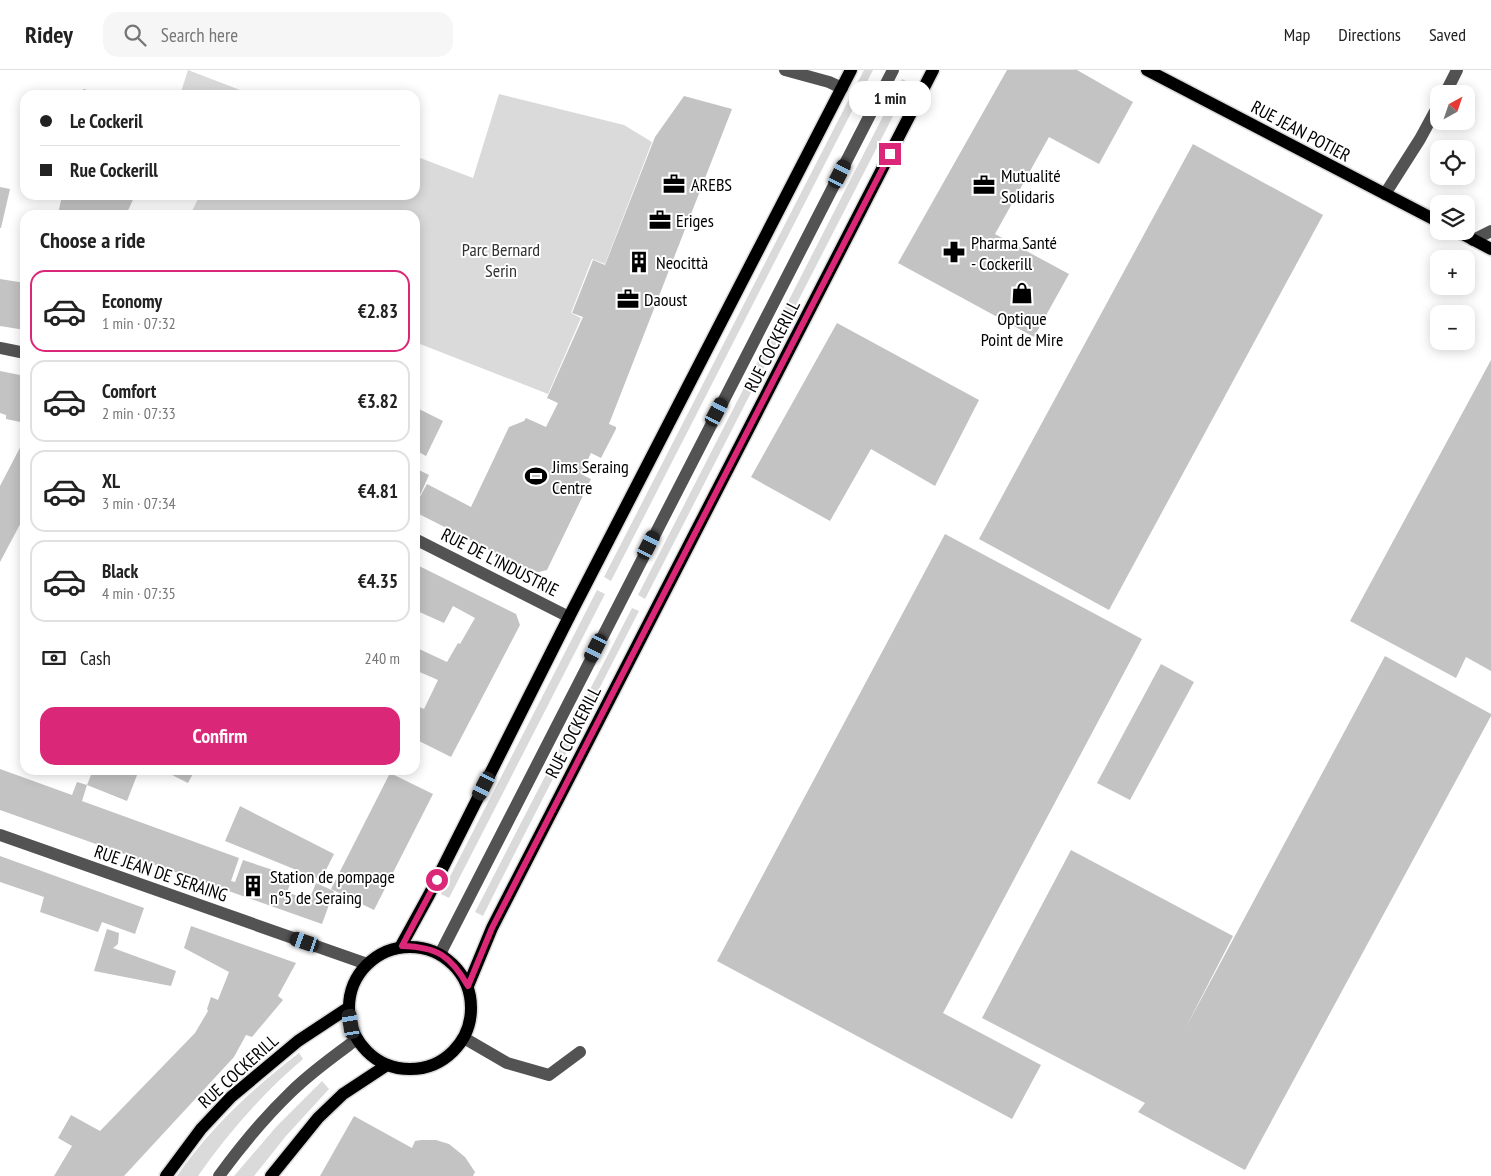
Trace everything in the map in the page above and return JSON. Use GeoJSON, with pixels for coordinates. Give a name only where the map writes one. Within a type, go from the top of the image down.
{"type":"FeatureCollection","features":[{"type":"Feature","properties":{"kind":"main road"},"geometry":{"type":"LineString","coordinates":[[402,946],[430,895],[569,617],[851,70]]}},
{"type":"Feature","properties":{"kind":"main road","name":"RUE COCKERILL"},"geometry":{"type":"LineString","coordinates":[[468,986],[492,928],[933,70]]}},
{"type":"Feature","properties":{"kind":"main road","name":"RUE JEAN POTIER"},"geometry":{"type":"LineString","coordinates":[[1147,70],[1430,217]]}},
{"type":"Feature","properties":{"kind":"main road"},"geometry":{"type":"LineString","coordinates":[[1473,240],[1491,249]]}},
{"type":"Feature","properties":{"kind":"main road"},"geometry":{"type":"LineString","coordinates":[[402,946],[421,947],[440,954],[457,968],[468,986],[472,1003],[471,1021],[464,1038],[451,1055],[431,1066],[409,1070],[387,1065],[370,1055],[357,1039],[351,1024],[348,1008],[353,984],[367,964],[382,952],[402,946]]}},
{"type":"Feature","properties":{"kind":"main road","name":"RUE COCKERILL"},"geometry":{"type":"LineString","coordinates":[[166,1176],[201,1130],[231,1097],[298,1041],[348,1008]]}},
{"type":"Feature","properties":{"kind":"main road"},"geometry":{"type":"LineString","coordinates":[[270,1176],[318,1118],[342,1094],[387,1065]]}},
{"type":"Feature","properties":{"kind":"street"},"geometry":{"type":"LineString","coordinates":[[785,70],[829,82],[842,88]]}},
{"type":"Feature","properties":{"kind":"street","name":"RUE COCKERILL"},"geometry":{"type":"LineString","coordinates":[[440,954],[893,70]]}},
{"type":"Feature","properties":{"kind":"street"},"geometry":{"type":"LineString","coordinates":[[1449,85],[1457,70]]}},
{"type":"Feature","properties":{"kind":"street"},"geometry":{"type":"LineString","coordinates":[[1385,194],[1430,121]]}},
{"type":"Feature","properties":{"kind":"street"},"geometry":{"type":"LineString","coordinates":[[1475,239],[1491,231]]}},
{"type":"Feature","properties":{"kind":"street"},"geometry":{"type":"LineString","coordinates":[[0,348],[20,352]]}},
{"type":"Feature","properties":{"kind":"street","name":"RUE DE L'INDUSTRIE"},"geometry":{"type":"LineString","coordinates":[[420,542],[569,617]]}},
{"type":"Feature","properties":{"kind":"street","name":"RUE JEAN DE SERAING"},"geometry":{"type":"LineString","coordinates":[[0,834],[367,964]]}},
{"type":"Feature","properties":{"kind":"street"},"geometry":{"type":"LineString","coordinates":[[464,1038],[507,1063],[549,1075],[580,1052]]}},
{"type":"Feature","properties":{"kind":"street"},"geometry":{"type":"LineString","coordinates":[[219,1176],[266,1118],[292,1091],[319,1067],[357,1039]]}},
{"type":"Feature","properties":{"kind":"green space"},"geometry":{"type":"Polygon","coordinates":[[[188,70],[240,90],[182,90],[188,70]]]}},
{"type":"Feature","properties":{"kind":"green space"},"geometry":{"type":"Polygon","coordinates":[[[864,70],[873,70],[611,581],[604,577],[864,70]]]}},
{"type":"Feature","properties":{"kind":"green space"},"geometry":{"type":"Polygon","coordinates":[[[902,79],[910,83],[645,599],[638,595],[902,79]]]}},
{"type":"Feature","properties":{"kind":"green space","name":"Parc Bernard Serin"},"geometry":{"type":"Polygon","coordinates":[[[499,94],[624,125],[652,142],[605,264],[592,259],[571,313],[581,318],[548,394],[420,344],[420,210],[192,210],[198,200],[420,200],[420,158],[473,178],[499,94]]]}},
{"type":"Feature","properties":{"kind":"green space"},"geometry":{"type":"Polygon","coordinates":[[[597,590],[605,594],[449,898],[441,894],[597,590]]]}},
{"type":"Feature","properties":{"kind":"green space"},"geometry":{"type":"Polygon","coordinates":[[[632,608],[639,611],[483,916],[475,912],[632,608]]]}},
{"type":"Feature","properties":{"kind":"green space"},"geometry":{"type":"Polygon","coordinates":[[[299,1053],[303,1059],[247,1114],[221,1144],[198,1176],[177,1176],[218,1125],[248,1095],[299,1053]]]}},
{"type":"Feature","properties":{"kind":"green space"},"geometry":{"type":"Polygon","coordinates":[[[322,1081],[329,1089],[286,1136],[254,1176],[234,1176],[276,1127],[322,1081]]]}},
{"type":"Feature","properties":{"kind":"building"},"geometry":{"type":"Polygon","coordinates":[[[1007,70],[1077,70],[1133,102],[1099,164],[1049,137],[995,234],[1069,274],[1034,337],[898,263],[1007,70]]]}},
{"type":"Feature","properties":{"kind":"building"},"geometry":{"type":"Polygon","coordinates":[[[684,96],[732,109],[609,424],[616,427],[616,429],[601,458],[591,453],[581,474],[591,479],[547,570],[535,573],[420,515],[420,497],[427,484],[471,507],[509,427],[524,421],[526,418],[546,427],[558,403],[547,398],[583,317],[572,313],[593,260],[605,265],[655,137],[684,96]]]}},
{"type":"Feature","properties":{"kind":"building"},"geometry":{"type":"Polygon","coordinates":[[[1193,144],[1323,215],[1109,610],[979,539],[1193,144]]]}},
{"type":"Feature","properties":{"kind":"building"},"geometry":{"type":"Polygon","coordinates":[[[0,187],[10,189],[1,228],[0,228],[0,187]]]}},
{"type":"Feature","properties":{"kind":"building"},"geometry":{"type":"Polygon","coordinates":[[[61,200],[133,200],[128,210],[59,210],[61,200]]]}},
{"type":"Feature","properties":{"kind":"building"},"geometry":{"type":"Polygon","coordinates":[[[0,279],[20,282],[20,329],[0,326],[0,279]]]}},
{"type":"Feature","properties":{"kind":"building"},"geometry":{"type":"Polygon","coordinates":[[[837,323],[979,400],[935,486],[871,449],[830,521],[751,477],[837,323]]]}},
{"type":"Feature","properties":{"kind":"building"},"geometry":{"type":"Polygon","coordinates":[[[1491,360],[1491,671],[1466,657],[1456,678],[1350,621],[1491,360]]]}},
{"type":"Feature","properties":{"kind":"building"},"geometry":{"type":"Polygon","coordinates":[[[0,371],[20,375],[20,422],[6,419],[6,415],[0,413],[0,371]]]}},
{"type":"Feature","properties":{"kind":"building"},"geometry":{"type":"Polygon","coordinates":[[[420,410],[443,421],[426,456],[420,453],[420,410]]]}},
{"type":"Feature","properties":{"kind":"building"},"geometry":{"type":"Polygon","coordinates":[[[20,448],[20,524],[0,562],[0,486],[20,448]]]}},
{"type":"Feature","properties":{"kind":"building"},"geometry":{"type":"Polygon","coordinates":[[[420,470],[429,475],[420,495],[420,470]]]}},
{"type":"Feature","properties":{"kind":"building"},"geometry":{"type":"Polygon","coordinates":[[[945,534],[1142,639],[943,1013],[1041,1065],[1012,1119],[717,961],[945,534]]]}},
{"type":"Feature","properties":{"kind":"building"},"geometry":{"type":"Polygon","coordinates":[[[420,566],[516,614],[520,625],[451,757],[420,742],[420,707],[424,709],[438,680],[420,672],[420,649],[447,662],[475,618],[453,606],[444,623],[420,612],[420,566]]]}},
{"type":"Feature","properties":{"kind":"building"},"geometry":{"type":"Polygon","coordinates":[[[1385,656],[1491,714],[1491,716],[1245,1170],[1138,1112],[1145,1103],[982,1018],[1071,850],[1233,936],[1185,1029],[1385,656]]]}},
{"type":"Feature","properties":{"kind":"building"},"geometry":{"type":"Polygon","coordinates":[[[1161,664],[1194,682],[1130,800],[1097,783],[1161,664]]]}},
{"type":"Feature","properties":{"kind":"building"},"geometry":{"type":"Polygon","coordinates":[[[0,769],[72,795],[77,782],[87,785],[82,801],[239,858],[231,881],[235,882],[243,860],[282,873],[280,879],[290,884],[287,892],[309,900],[316,883],[334,891],[322,924],[0,810],[0,769]]]}},
{"type":"Feature","properties":{"kind":"building"},"geometry":{"type":"Polygon","coordinates":[[[91,775],[137,775],[127,801],[87,785],[91,775]]]}},
{"type":"Feature","properties":{"kind":"building"},"geometry":{"type":"Polygon","coordinates":[[[172,775],[192,775],[188,783],[172,775]]]}},
{"type":"Feature","properties":{"kind":"building"},"geometry":{"type":"Polygon","coordinates":[[[389,775],[394,775],[433,794],[374,910],[331,889],[389,775]]]}},
{"type":"Feature","properties":{"kind":"building"},"geometry":{"type":"Polygon","coordinates":[[[240,806],[334,854],[321,880],[225,841],[240,806]]]}},
{"type":"Feature","properties":{"kind":"building"},"geometry":{"type":"Polygon","coordinates":[[[0,856],[144,908],[135,934],[102,922],[98,932],[40,912],[44,897],[0,882],[0,856]]]}},
{"type":"Feature","properties":{"kind":"building"},"geometry":{"type":"Polygon","coordinates":[[[191,926],[296,963],[278,996],[283,1000],[252,1037],[246,1035],[234,1057],[124,1176],[54,1176],[72,1146],[58,1138],[71,1115],[100,1131],[195,1033],[208,1011],[211,997],[218,1000],[229,972],[184,948],[191,926]]]}},
{"type":"Feature","properties":{"kind":"building"},"geometry":{"type":"Polygon","coordinates":[[[107,929],[119,933],[118,944],[113,948],[176,971],[171,986],[94,971],[107,929]]]}},
{"type":"Feature","properties":{"kind":"building"},"geometry":{"type":"Polygon","coordinates":[[[354,1116],[412,1148],[415,1141],[421,1140],[436,1140],[449,1144],[465,1157],[475,1172],[473,1176],[320,1176],[354,1116]]]}},
{"type":"Feature","properties":{"kind":"place","name":"AREBS"},"geometry":{"type":"Point","coordinates":[674,184]}},
{"type":"Feature","properties":{"kind":"place","name":"Mutualité Solidaris"},"geometry":{"type":"Point","coordinates":[984,185]}},
{"type":"Feature","properties":{"kind":"place","name":"Eriges"},"geometry":{"type":"Point","coordinates":[660,220]}},
{"type":"Feature","properties":{"kind":"place","name":"Pharma Santé - Cockerill"},"geometry":{"type":"Point","coordinates":[954,252]}},
{"type":"Feature","properties":{"kind":"place","name":"Neocittà"},"geometry":{"type":"Point","coordinates":[639,262]}},
{"type":"Feature","properties":{"kind":"place","name":"Optique Point de Mire"},"geometry":{"type":"Point","coordinates":[1022,293]}},
{"type":"Feature","properties":{"kind":"place","name":"Daoust"},"geometry":{"type":"Point","coordinates":[628,299]}},
{"type":"Feature","properties":{"kind":"place","name":"Jims Seraing Centre"},"geometry":{"type":"Point","coordinates":[536,476]}},
{"type":"Feature","properties":{"kind":"place","name":"Station de pompage n°5 de Seraing"},"geometry":{"type":"Point","coordinates":[253,886]}},
{"type":"Feature","properties":{"kind":"route"},"geometry":{"type":"LineString","coordinates":[[437,880],[402,946],[421,947],[440,954],[457,968],[468,986],[492,928],[890,154]]}}]}
